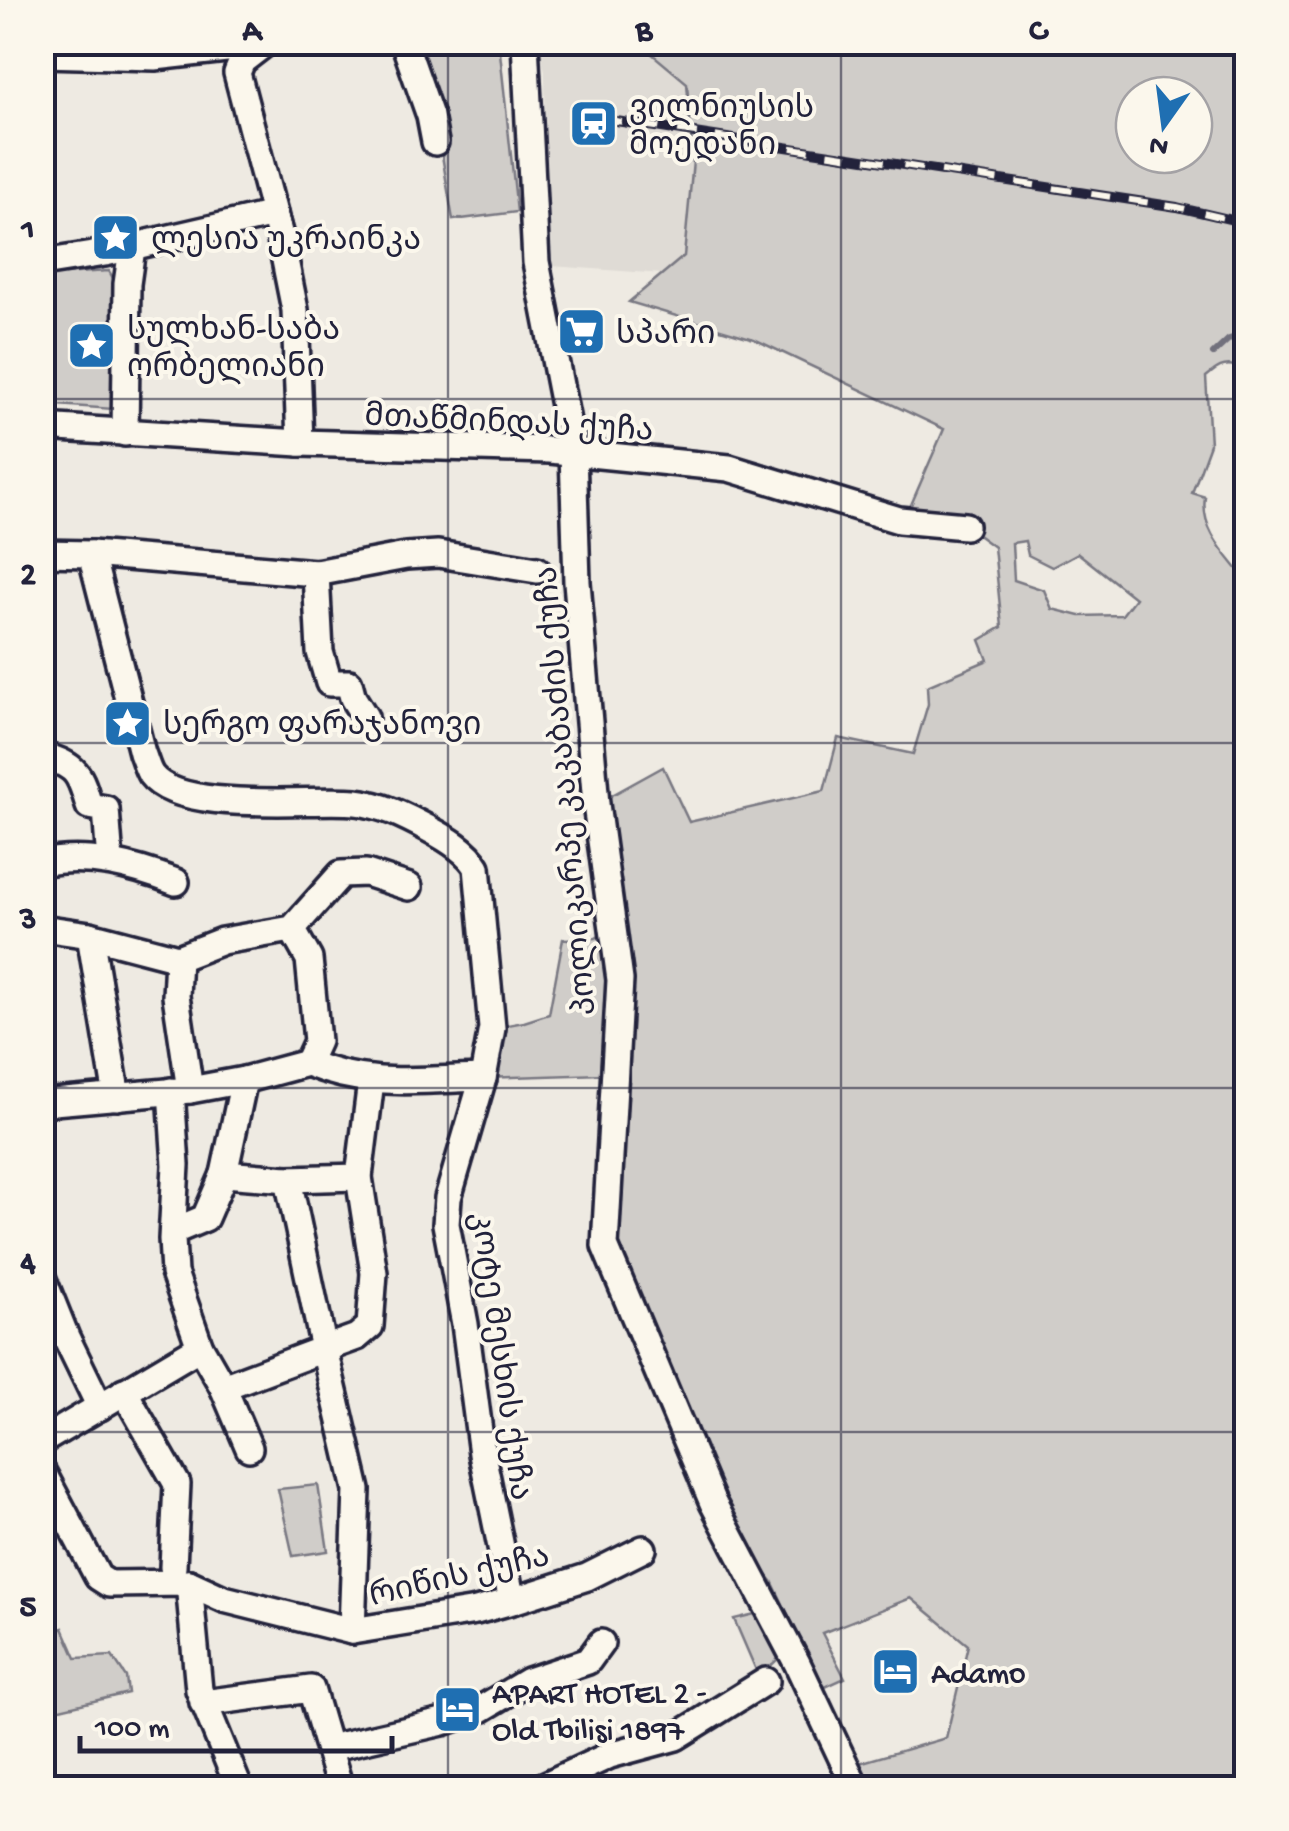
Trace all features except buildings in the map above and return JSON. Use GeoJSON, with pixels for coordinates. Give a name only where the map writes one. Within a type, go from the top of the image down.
{"type":"FeatureCollection","features":[{"type":"Feature","properties":{"kind":"street"},"geometry":{"type":"LineString","coordinates":[[404,42],[435,142]]}},
{"type":"Feature","properties":{"kind":"street","name":"პოლიკარპე კაკაბაძის ქუჩა"},"geometry":{"type":"LineString","coordinates":[[525,42],[537,273],[573,452],[577,582],[596,804],[620,980],[607,1202],[608,1258],[714,1502],[856,1788]]}},
{"type":"Feature","properties":{"kind":"street"},"geometry":{"type":"LineString","coordinates":[[42,54],[155,57],[267,44]]}},
{"type":"Feature","properties":{"kind":"street"},"geometry":{"type":"LineString","coordinates":[[267,44],[242,61],[236,73],[295,310],[300,444]]}},
{"type":"Feature","properties":{"kind":"street"},"geometry":{"type":"LineString","coordinates":[[42,264],[132,248],[274,214]]}},
{"type":"Feature","properties":{"kind":"street"},"geometry":{"type":"LineString","coordinates":[[124,433],[127,284],[132,248]]}},
{"type":"Feature","properties":{"kind":"street","name":"მთაწმინდას ქუჩა"},"geometry":{"type":"LineString","coordinates":[[42,426],[300,444],[573,452],[728,468],[899,520],[965,526]]}},
{"type":"Feature","properties":{"kind":"street"},"geometry":{"type":"LineString","coordinates":[[42,553],[316,573],[438,554],[538,570]]}},
{"type":"Feature","properties":{"kind":"street","name":"კოტე მესხის ქუჩა"},"geometry":{"type":"LineString","coordinates":[[91,554],[142,753],[150,774],[158,782],[176,790],[246,804],[336,802],[387,808],[443,836],[474,862],[492,1028],[448,1198],[446,1224],[466,1324],[482,1454],[512,1601]]}},
{"type":"Feature","properties":{"kind":"street"},"geometry":{"type":"LineString","coordinates":[[316,573],[320,652],[329,683],[349,683],[365,717]]}},
{"type":"Feature","properties":{"kind":"street"},"geometry":{"type":"LineString","coordinates":[[42,755],[72,768],[80,776],[90,806],[106,809],[110,862]]}},
{"type":"Feature","properties":{"kind":"street"},"geometry":{"type":"LineString","coordinates":[[42,863],[64,858],[110,862],[176,882]]}},
{"type":"Feature","properties":{"kind":"street"},"geometry":{"type":"LineString","coordinates":[[42,928],[90,935],[178,958],[222,941],[292,929],[341,874],[366,873],[409,888]]}},
{"type":"Feature","properties":{"kind":"street"},"geometry":{"type":"LineString","coordinates":[[292,929],[309,959],[312,1052],[330,1072],[371,1082],[482,1078]]}},
{"type":"Feature","properties":{"kind":"street"},"geometry":{"type":"LineString","coordinates":[[90,935],[118,1097]]}},
{"type":"Feature","properties":{"kind":"street"},"geometry":{"type":"LineString","coordinates":[[178,958],[180,1091],[174,1272],[200,1347],[223,1387],[249,1448]]}},
{"type":"Feature","properties":{"kind":"street"},"geometry":{"type":"LineString","coordinates":[[42,1102],[180,1091],[244,1080],[312,1052]]}},
{"type":"Feature","properties":{"kind":"street"},"geometry":{"type":"LineString","coordinates":[[174,1231],[205,1218],[224,1174],[244,1080]]}},
{"type":"Feature","properties":{"kind":"street"},"geometry":{"type":"LineString","coordinates":[[223,1387],[357,1337],[370,1326],[374,1273],[359,1177],[371,1082]]}},
{"type":"Feature","properties":{"kind":"street"},"geometry":{"type":"LineString","coordinates":[[224,1174],[288,1179],[359,1177]]}},
{"type":"Feature","properties":{"kind":"street"},"geometry":{"type":"LineString","coordinates":[[288,1179],[357,1490],[352,1631]]}},
{"type":"Feature","properties":{"kind":"street"},"geometry":{"type":"LineString","coordinates":[[42,1277],[100,1408]]}},
{"type":"Feature","properties":{"kind":"street"},"geometry":{"type":"LineString","coordinates":[[42,1441],[200,1347]]}},
{"type":"Feature","properties":{"kind":"street"},"geometry":{"type":"LineString","coordinates":[[124,1392],[177,1484],[181,1575],[203,1703],[239,1788]]}},
{"type":"Feature","properties":{"kind":"street","name":"რიწის ქუჩა"},"geometry":{"type":"LineString","coordinates":[[42,1472],[98,1577],[109,1584],[181,1575],[224,1598],[352,1631],[476,1611],[512,1601],[587,1577],[642,1549]]}},
{"type":"Feature","properties":{"kind":"street"},"geometry":{"type":"LineString","coordinates":[[329,1748],[482,1709],[528,1681],[588,1660],[601,1643]]}},
{"type":"Feature","properties":{"kind":"street"},"geometry":{"type":"LineString","coordinates":[[539,1788],[610,1755],[676,1736],[766,1681]]}},
{"type":"Feature","properties":{"kind":"street"},"geometry":{"type":"LineString","coordinates":[[203,1703],[311,1689],[340,1788]]}},
{"type":"Feature","properties":{"kind":"shaded area"},"geometry":{"type":"Polygon","coordinates":[[[410,43],[499,43],[517,212],[453,220],[435,114],[410,43]]]}},
{"type":"Feature","properties":{"kind":"shaded area"},"geometry":{"type":"Polygon","coordinates":[[[535,43],[639,43],[687,83],[693,161],[684,256],[663,274],[551,266],[546,214],[545,70],[535,43]]]}},
{"type":"Feature","properties":{"kind":"shaded area"},"geometry":{"type":"Polygon","coordinates":[[[639,43],[1246,43],[1246,384],[1242,385],[1235,366],[1223,366],[1206,377],[1210,444],[1192,493],[1205,497],[1211,532],[1246,580],[1246,1788],[870,1788],[859,1763],[946,1738],[968,1645],[911,1598],[822,1633],[845,1678],[823,1688],[772,1581],[703,1501],[603,1250],[603,1074],[483,1078],[492,1028],[549,1014],[563,939],[596,938],[603,933],[596,804],[663,767],[689,822],[824,791],[838,738],[913,754],[928,704],[927,686],[988,660],[980,640],[1002,627],[994,547],[965,526],[907,514],[944,429],[754,339],[629,302],[684,256],[693,161],[687,83],[639,43]],[[1025,541],[1012,543],[1014,580],[1044,590],[1052,609],[1080,616],[1122,615],[1135,598],[1078,553],[1052,567],[1028,555],[1025,541]]]}},
{"type":"Feature","properties":{"kind":"shaded area"},"geometry":{"type":"Polygon","coordinates":[[[109,271],[115,282],[113,409],[43,404],[43,275],[109,271]]]}},
{"type":"Feature","properties":{"kind":"shaded area"},"geometry":{"type":"Polygon","coordinates":[[[318,1485],[328,1551],[293,1556],[278,1489],[318,1485]]]}},
{"type":"Feature","properties":{"kind":"shaded area"},"geometry":{"type":"Polygon","coordinates":[[[759,1613],[779,1658],[759,1677],[734,1619],[759,1613]]]}},
{"type":"Feature","properties":{"kind":"shaded area"},"geometry":{"type":"Polygon","coordinates":[[[63,1628],[76,1658],[112,1656],[126,1677],[128,1693],[43,1713],[43,1637],[63,1628]]]}},
{"type":"Feature","properties":{"kind":"waterway"},"geometry":{"type":"LineString","coordinates":[[1213,354],[1229,339],[1242,335],[1246,339]]}},
{"type":"Feature","properties":{"kind":"railway"},"geometry":{"type":"LineString","coordinates":[[603,119],[1177,207],[1246,223]]}},
{"type":"Feature","properties":{"kind":"place","name":"ვილნიუსის მოედანი"},"geometry":{"type":"Point","coordinates":[594,124]}},
{"type":"Feature","properties":{"kind":"place","name":"ლესია უკრაინკა"},"geometry":{"type":"Point","coordinates":[116,238]}},
{"type":"Feature","properties":{"kind":"place","name":"სპარი"},"geometry":{"type":"Point","coordinates":[581,332]}},
{"type":"Feature","properties":{"kind":"place","name":"სულხან-საბა ორბელიანი"},"geometry":{"type":"Point","coordinates":[92,346]}},
{"type":"Feature","properties":{"kind":"place","name":"სერგო ფარაჯანოვი"},"geometry":{"type":"Point","coordinates":[128,723]}},
{"type":"Feature","properties":{"kind":"place","name":"Adamo"},"geometry":{"type":"Point","coordinates":[896,1671]}},
{"type":"Feature","properties":{"kind":"place","name":"APART HOTEL 2 - Old Tbilisi 1897"},"geometry":{"type":"Point","coordinates":[457,1709]}}]}
